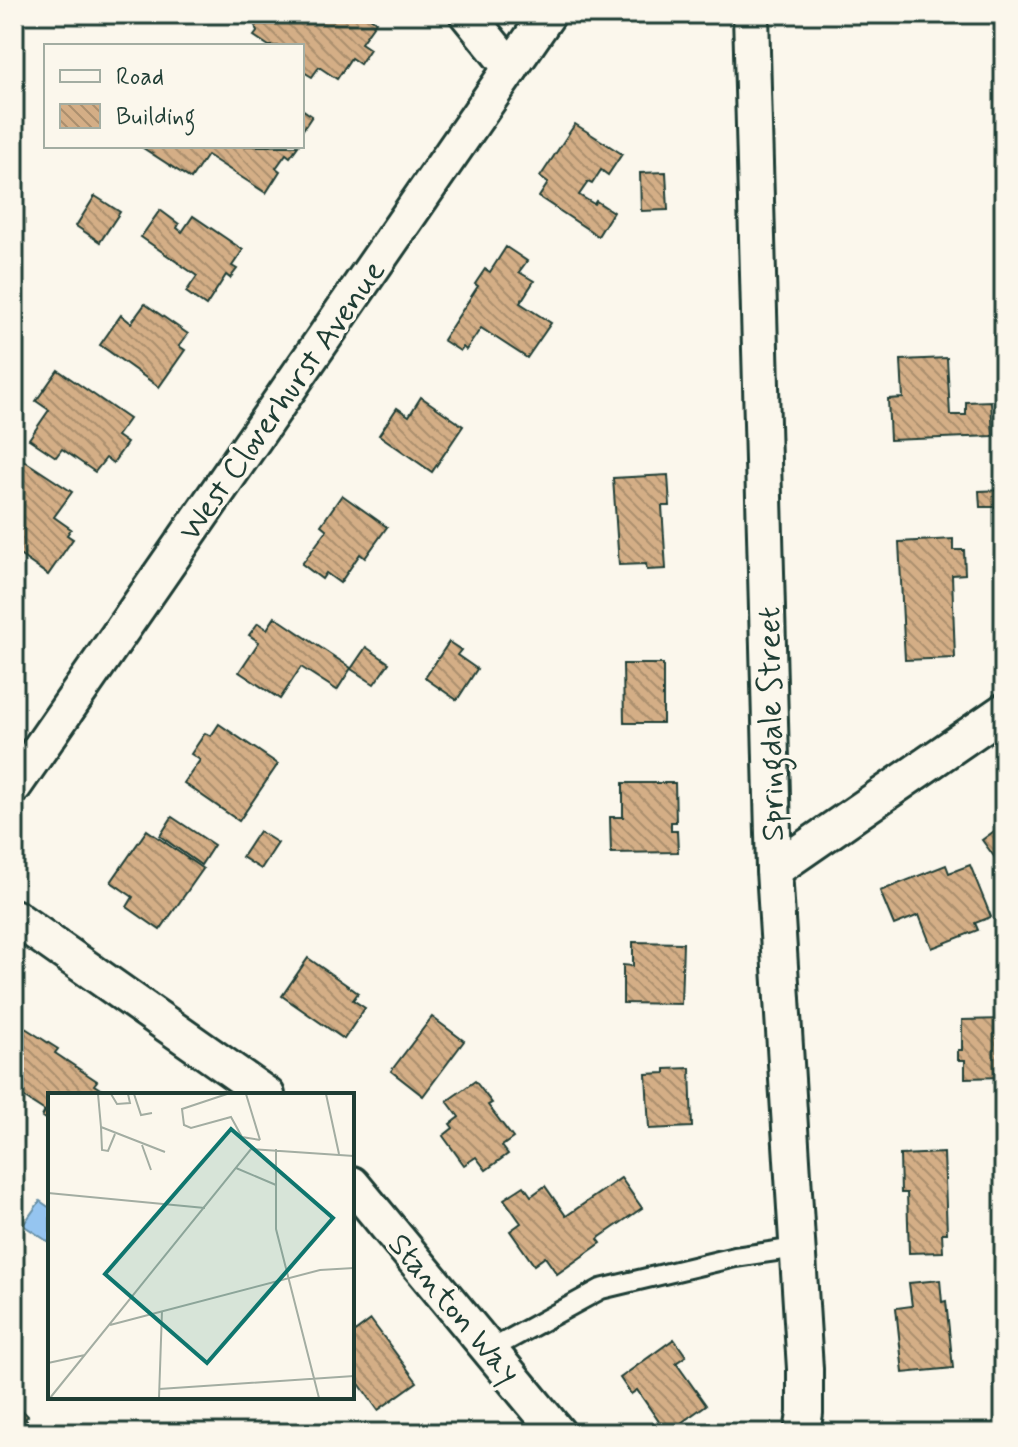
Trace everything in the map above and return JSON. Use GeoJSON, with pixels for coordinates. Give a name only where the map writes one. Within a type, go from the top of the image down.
{"type":"FeatureCollection","features":[{"type":"Feature","properties":{"kind":"street"},"geometry":{"type":"LineString","coordinates":[[467,14],[511,68]]}},
{"type":"Feature","properties":{"kind":"street","name":"West Cloverhurst Avenue"},"geometry":{"type":"LineString","coordinates":[[14,786],[548,14]]}},
{"type":"Feature","properties":{"kind":"street","name":"Springdale Street"},"geometry":{"type":"LineString","coordinates":[[751,14],[774,870],[805,1369],[802,1433]]}},
{"type":"Feature","properties":{"kind":"street"},"geometry":{"type":"LineString","coordinates":[[774,870],[1004,711]]}},
{"type":"Feature","properties":{"kind":"street"},"geometry":{"type":"LineString","coordinates":[[14,917],[264,1093]]}},
{"type":"Feature","properties":{"kind":"street","name":"Stanton Way"},"geometry":{"type":"LineString","coordinates":[[354,1186],[558,1433]]}},
{"type":"Feature","properties":{"kind":"lane"},"geometry":{"type":"LineString","coordinates":[[490,1350],[601,1289],[735,1257],[797,1248]]}},
{"type":"Feature","properties":{"kind":"water"},"geometry":{"type":"Polygon","coordinates":[[[40,1201],[48,1207],[48,1242],[23,1225],[40,1201]]]}},
{"type":"Feature","properties":{"kind":"building"},"geometry":{"type":"Polygon","coordinates":[[[284,14],[364,14],[376,22],[361,43],[370,49],[360,64],[351,58],[337,79],[319,67],[312,77],[304,72],[304,44],[266,44],[254,36],[259,20],[269,15],[278,22],[284,14]]]}},
{"type":"Feature","properties":{"kind":"building"},"geometry":{"type":"Polygon","coordinates":[[[304,110],[312,116],[304,128],[304,110]]]}},
{"type":"Feature","properties":{"kind":"building"},"geometry":{"type":"Polygon","coordinates":[[[575,124],[622,154],[608,175],[601,170],[592,184],[588,182],[579,195],[613,212],[598,236],[539,197],[548,183],[540,177],[575,124]]]}},
{"type":"Feature","properties":{"kind":"building"},"geometry":{"type":"Polygon","coordinates":[[[143,148],[297,148],[290,157],[286,154],[276,168],[280,171],[266,193],[207,155],[191,179],[143,148]]]}},
{"type":"Feature","properties":{"kind":"building"},"geometry":{"type":"Polygon","coordinates":[[[666,172],[668,210],[641,211],[640,173],[666,172]]]}},
{"type":"Feature","properties":{"kind":"building"},"geometry":{"type":"Polygon","coordinates":[[[95,196],[120,212],[100,242],[76,226],[95,196]]]}},
{"type":"Feature","properties":{"kind":"building"},"geometry":{"type":"Polygon","coordinates":[[[160,210],[179,224],[177,228],[182,232],[193,216],[243,250],[232,266],[237,269],[230,278],[226,275],[206,306],[186,292],[197,276],[141,237],[160,210]]]}},
{"type":"Feature","properties":{"kind":"building"},"geometry":{"type":"Polygon","coordinates":[[[506,247],[527,261],[519,272],[534,281],[520,303],[551,323],[527,358],[481,328],[466,350],[463,347],[460,351],[443,340],[478,286],[475,284],[485,269],[490,272],[506,247]]]}},
{"type":"Feature","properties":{"kind":"building"},"geometry":{"type":"Polygon","coordinates":[[[145,304],[188,334],[179,346],[185,350],[159,387],[100,345],[121,315],[131,323],[145,304]]]}},
{"type":"Feature","properties":{"kind":"building"},"geometry":{"type":"Polygon","coordinates":[[[947,358],[950,415],[966,415],[966,402],[991,401],[993,436],[890,440],[888,399],[903,398],[901,360],[947,358]]]}},
{"type":"Feature","properties":{"kind":"building"},"geometry":{"type":"Polygon","coordinates":[[[58,370],[129,419],[117,436],[127,443],[113,463],[106,458],[95,472],[62,449],[56,457],[29,439],[49,410],[36,401],[58,370]]]}},
{"type":"Feature","properties":{"kind":"building"},"geometry":{"type":"Polygon","coordinates":[[[14,396],[24,404],[14,418],[14,396]]]}},
{"type":"Feature","properties":{"kind":"building"},"geometry":{"type":"Polygon","coordinates":[[[421,397],[463,426],[432,472],[379,435],[397,408],[409,416],[421,397]]]}},
{"type":"Feature","properties":{"kind":"building"},"geometry":{"type":"Polygon","coordinates":[[[14,454],[72,492],[54,517],[71,529],[67,535],[73,539],[48,575],[14,551],[14,454]]]}},
{"type":"Feature","properties":{"kind":"building"},"geometry":{"type":"Polygon","coordinates":[[[668,475],[670,506],[662,506],[666,569],[647,570],[646,564],[619,565],[613,478],[668,475]]]}},
{"type":"Feature","properties":{"kind":"building"},"geometry":{"type":"Polygon","coordinates":[[[1004,490],[1004,507],[980,507],[979,491],[1004,490]]]}},
{"type":"Feature","properties":{"kind":"building"},"geometry":{"type":"Polygon","coordinates":[[[342,495],[387,527],[365,558],[360,554],[340,583],[326,573],[322,579],[302,564],[327,530],[321,525],[342,495]]]}},
{"type":"Feature","properties":{"kind":"building"},"geometry":{"type":"Polygon","coordinates":[[[953,539],[953,550],[964,550],[965,574],[952,575],[955,658],[905,660],[899,542],[953,539]]]}},
{"type":"Feature","properties":{"kind":"building"},"geometry":{"type":"Polygon","coordinates":[[[275,617],[351,668],[337,690],[301,667],[280,699],[239,672],[259,642],[249,635],[258,623],[267,629],[275,617]]]}},
{"type":"Feature","properties":{"kind":"building"},"geometry":{"type":"Polygon","coordinates":[[[449,642],[461,650],[457,655],[477,669],[457,700],[425,678],[449,642]]]}},
{"type":"Feature","properties":{"kind":"building"},"geometry":{"type":"Polygon","coordinates":[[[366,647],[389,663],[374,684],[351,669],[366,647]]]}},
{"type":"Feature","properties":{"kind":"building"},"geometry":{"type":"Polygon","coordinates":[[[623,664],[663,664],[663,723],[624,723],[623,664]]]}},
{"type":"Feature","properties":{"kind":"building"},"geometry":{"type":"Polygon","coordinates":[[[219,724],[278,764],[239,821],[184,783],[200,760],[191,754],[205,733],[211,736],[219,724]]]}},
{"type":"Feature","properties":{"kind":"building"},"geometry":{"type":"Polygon","coordinates":[[[623,783],[675,783],[676,822],[671,822],[671,831],[677,831],[678,852],[611,853],[610,817],[623,817],[623,783]]]}},
{"type":"Feature","properties":{"kind":"building"},"geometry":{"type":"Polygon","coordinates":[[[172,817],[214,845],[201,865],[160,836],[172,817]]]}},
{"type":"Feature","properties":{"kind":"building"},"geometry":{"type":"Polygon","coordinates":[[[1004,824],[1004,870],[982,840],[1004,824]]]}},
{"type":"Feature","properties":{"kind":"building"},"geometry":{"type":"Polygon","coordinates":[[[147,830],[203,869],[160,930],[127,907],[133,897],[111,882],[147,830]]]}},
{"type":"Feature","properties":{"kind":"building"},"geometry":{"type":"Polygon","coordinates":[[[259,831],[278,843],[261,869],[242,857],[259,831]]]}},
{"type":"Feature","properties":{"kind":"building"},"geometry":{"type":"Polygon","coordinates":[[[946,865],[949,873],[970,865],[991,917],[975,923],[978,930],[932,948],[919,915],[894,925],[880,891],[946,865]]]}},
{"type":"Feature","properties":{"kind":"building"},"geometry":{"type":"Polygon","coordinates":[[[633,942],[683,943],[681,1004],[623,1003],[623,965],[633,966],[633,942]]]}},
{"type":"Feature","properties":{"kind":"building"},"geometry":{"type":"Polygon","coordinates":[[[308,958],[358,993],[353,1000],[365,1008],[344,1039],[282,996],[308,958]]]}},
{"type":"Feature","properties":{"kind":"building"},"geometry":{"type":"Polygon","coordinates":[[[432,1017],[464,1041],[423,1096],[391,1071],[432,1017]]]}},
{"type":"Feature","properties":{"kind":"building"},"geometry":{"type":"Polygon","coordinates":[[[1004,1019],[1004,1077],[965,1078],[965,1060],[958,1060],[958,1050],[962,1050],[962,1020],[1004,1019]]]}},
{"type":"Feature","properties":{"kind":"building"},"geometry":{"type":"Polygon","coordinates":[[[22,1026],[58,1049],[55,1053],[97,1081],[94,1085],[107,1093],[48,1093],[48,1121],[42,1117],[45,1111],[14,1091],[14,1038],[22,1026]]]}},
{"type":"Feature","properties":{"kind":"building"},"geometry":{"type":"Polygon","coordinates":[[[690,1068],[692,1127],[649,1129],[646,1074],[690,1068]]]}},
{"type":"Feature","properties":{"kind":"building"},"geometry":{"type":"Polygon","coordinates":[[[475,1081],[492,1103],[488,1105],[513,1138],[502,1146],[508,1154],[486,1170],[476,1157],[464,1165],[443,1136],[453,1128],[450,1124],[459,1117],[447,1101],[475,1081]]]}},
{"type":"Feature","properties":{"kind":"building"},"geometry":{"type":"Polygon","coordinates":[[[944,1153],[947,1233],[942,1233],[943,1252],[909,1253],[907,1193],[901,1193],[900,1155],[944,1153]]]}},
{"type":"Feature","properties":{"kind":"building"},"geometry":{"type":"Polygon","coordinates":[[[621,1178],[642,1208],[600,1237],[601,1243],[557,1274],[545,1257],[534,1265],[510,1231],[521,1223],[504,1199],[524,1186],[531,1196],[545,1186],[566,1216],[621,1178]]]}},
{"type":"Feature","properties":{"kind":"building"},"geometry":{"type":"Polygon","coordinates":[[[940,1280],[942,1302],[946,1301],[953,1368],[903,1373],[896,1308],[912,1306],[909,1283],[940,1280]]]}},
{"type":"Feature","properties":{"kind":"building"},"geometry":{"type":"Polygon","coordinates":[[[371,1320],[417,1382],[378,1410],[354,1377],[354,1333],[371,1320]]]}},
{"type":"Feature","properties":{"kind":"building"},"geometry":{"type":"Polygon","coordinates":[[[674,1339],[686,1356],[676,1363],[706,1405],[667,1433],[637,1390],[631,1394],[620,1378],[674,1339]]]}},
{"type":"Feature","properties":{"kind":"building"},"geometry":{"type":"Polygon","coordinates":[[[20,1408],[28,1416],[25,1419],[29,1423],[14,1433],[14,1409],[17,1412],[20,1408]]]}}]}
